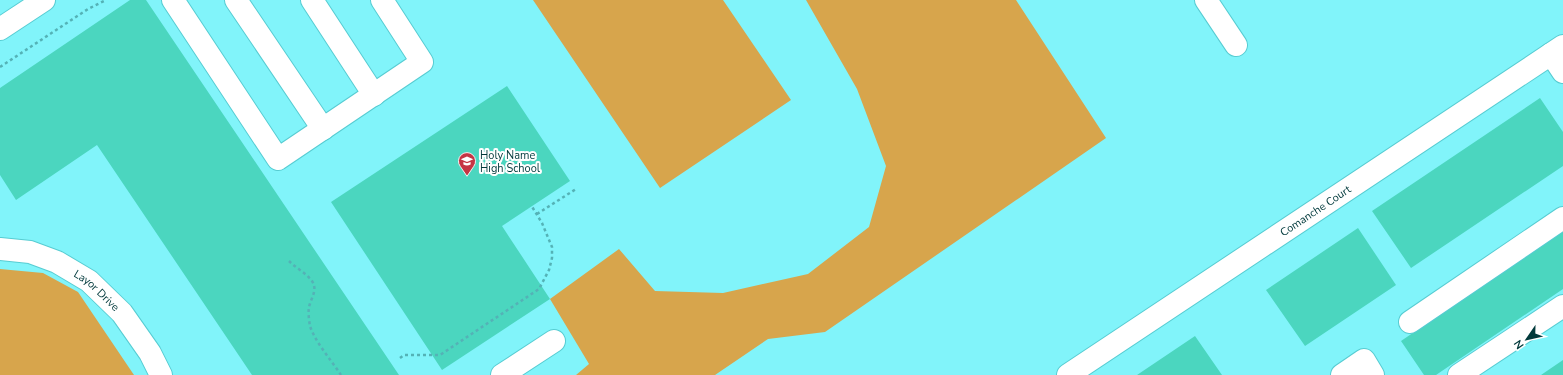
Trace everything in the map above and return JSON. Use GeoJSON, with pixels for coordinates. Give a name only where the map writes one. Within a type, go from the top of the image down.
{"type":"FeatureCollection","features":[{"type":"Feature","properties":{"kind":"street"},"geometry":{"type":"LineString","coordinates":[[0,29],[44,0]]}},
{"type":"Feature","properties":{"kind":"street"},"geometry":{"type":"LineString","coordinates":[[173,0],[278,159],[422,62],[382,0]]}},
{"type":"Feature","properties":{"kind":"street"},"geometry":{"type":"LineString","coordinates":[[236,0],[323,130]]}},
{"type":"Feature","properties":{"kind":"street"},"geometry":{"type":"LineString","coordinates":[[312,0],[374,95]]}},
{"type":"Feature","properties":{"kind":"street"},"geometry":{"type":"LineString","coordinates":[[1206,0],[1236,45]]}},
{"type":"Feature","properties":{"kind":"street"},"geometry":{"type":"LineString","coordinates":[[1557,50],[1563,72]]}},
{"type":"Feature","properties":{"kind":"street","name":"Comanche Court"},"geometry":{"type":"LineString","coordinates":[[1068,375],[1557,50]]}},
{"type":"Feature","properties":{"kind":"street"},"geometry":{"type":"LineString","coordinates":[[1410,322],[1563,218]]}},
{"type":"Feature","properties":{"kind":"street","name":"Layor Drive"},"geometry":{"type":"LineString","coordinates":[[0,249],[30,252],[56,262],[89,281],[122,313],[150,353],[161,375]]}},
{"type":"Feature","properties":{"kind":"street"},"geometry":{"type":"LineString","coordinates":[[1459,375],[1563,306]]}},
{"type":"Feature","properties":{"kind":"street"},"geometry":{"type":"LineString","coordinates":[[502,375],[554,341]]}},
{"type":"Feature","properties":{"kind":"street"},"geometry":{"type":"LineString","coordinates":[[1342,375],[1364,360],[1374,375]]}},
{"type":"Feature","properties":{"kind":"path"},"geometry":{"type":"LineString","coordinates":[[0,67],[88,9],[106,0]]}},
{"type":"Feature","properties":{"kind":"path"},"geometry":{"type":"LineString","coordinates":[[537,214],[576,188]]}},
{"type":"Feature","properties":{"kind":"path"},"geometry":{"type":"LineString","coordinates":[[400,358],[404,355],[440,355],[539,289],[549,270],[552,258],[552,247],[548,235],[531,205]]}},
{"type":"Feature","properties":{"kind":"path"},"geometry":{"type":"LineString","coordinates":[[289,261],[312,281],[315,290],[309,306],[311,327],[314,335],[341,375]]}},
{"type":"Feature","properties":{"kind":"shaded area"},"geometry":{"type":"Polygon","coordinates":[[[533,0],[723,0],[791,100],[660,188],[533,0]]]}},
{"type":"Feature","properties":{"kind":"shaded area"},"geometry":{"type":"Polygon","coordinates":[[[806,0],[1016,0],[1106,138],[825,332],[768,339],[715,375],[576,375],[589,364],[550,299],[619,249],[655,291],[723,293],[808,274],[869,227],[886,166],[857,89],[806,0]]]}},
{"type":"Feature","properties":{"kind":"shaded area"},"geometry":{"type":"Polygon","coordinates":[[[0,269],[43,273],[78,292],[134,375],[0,375],[0,269]]]}},
{"type":"Feature","properties":{"kind":"building"},"geometry":{"type":"Polygon","coordinates":[[[130,0],[146,0],[399,375],[252,375],[97,145],[16,200],[0,175],[0,88],[130,0]]]}},
{"type":"Feature","properties":{"kind":"building"},"geometry":{"type":"Polygon","coordinates":[[[507,86],[570,181],[502,226],[550,299],[442,370],[331,202],[507,86]]]}},
{"type":"Feature","properties":{"kind":"building"},"geometry":{"type":"Polygon","coordinates":[[[1540,98],[1563,132],[1563,166],[1411,268],[1372,211],[1540,98]]]}},
{"type":"Feature","properties":{"kind":"building"},"geometry":{"type":"Polygon","coordinates":[[[1358,228],[1396,285],[1305,346],[1266,290],[1358,228]]]}},
{"type":"Feature","properties":{"kind":"building"},"geometry":{"type":"Polygon","coordinates":[[[1563,231],[1563,289],[1436,375],[1424,375],[1401,341],[1563,231]]]}},
{"type":"Feature","properties":{"kind":"building"},"geometry":{"type":"Polygon","coordinates":[[[1195,336],[1222,375],[1137,375],[1195,336]]]}},
{"type":"Feature","properties":{"kind":"building"},"geometry":{"type":"Polygon","coordinates":[[[1563,360],[1563,375],[1541,375],[1563,360]]]}},
{"type":"Feature","properties":{"kind":"place","name":"Holy Name High School"},"geometry":{"type":"Point","coordinates":[467,176]}}]}
